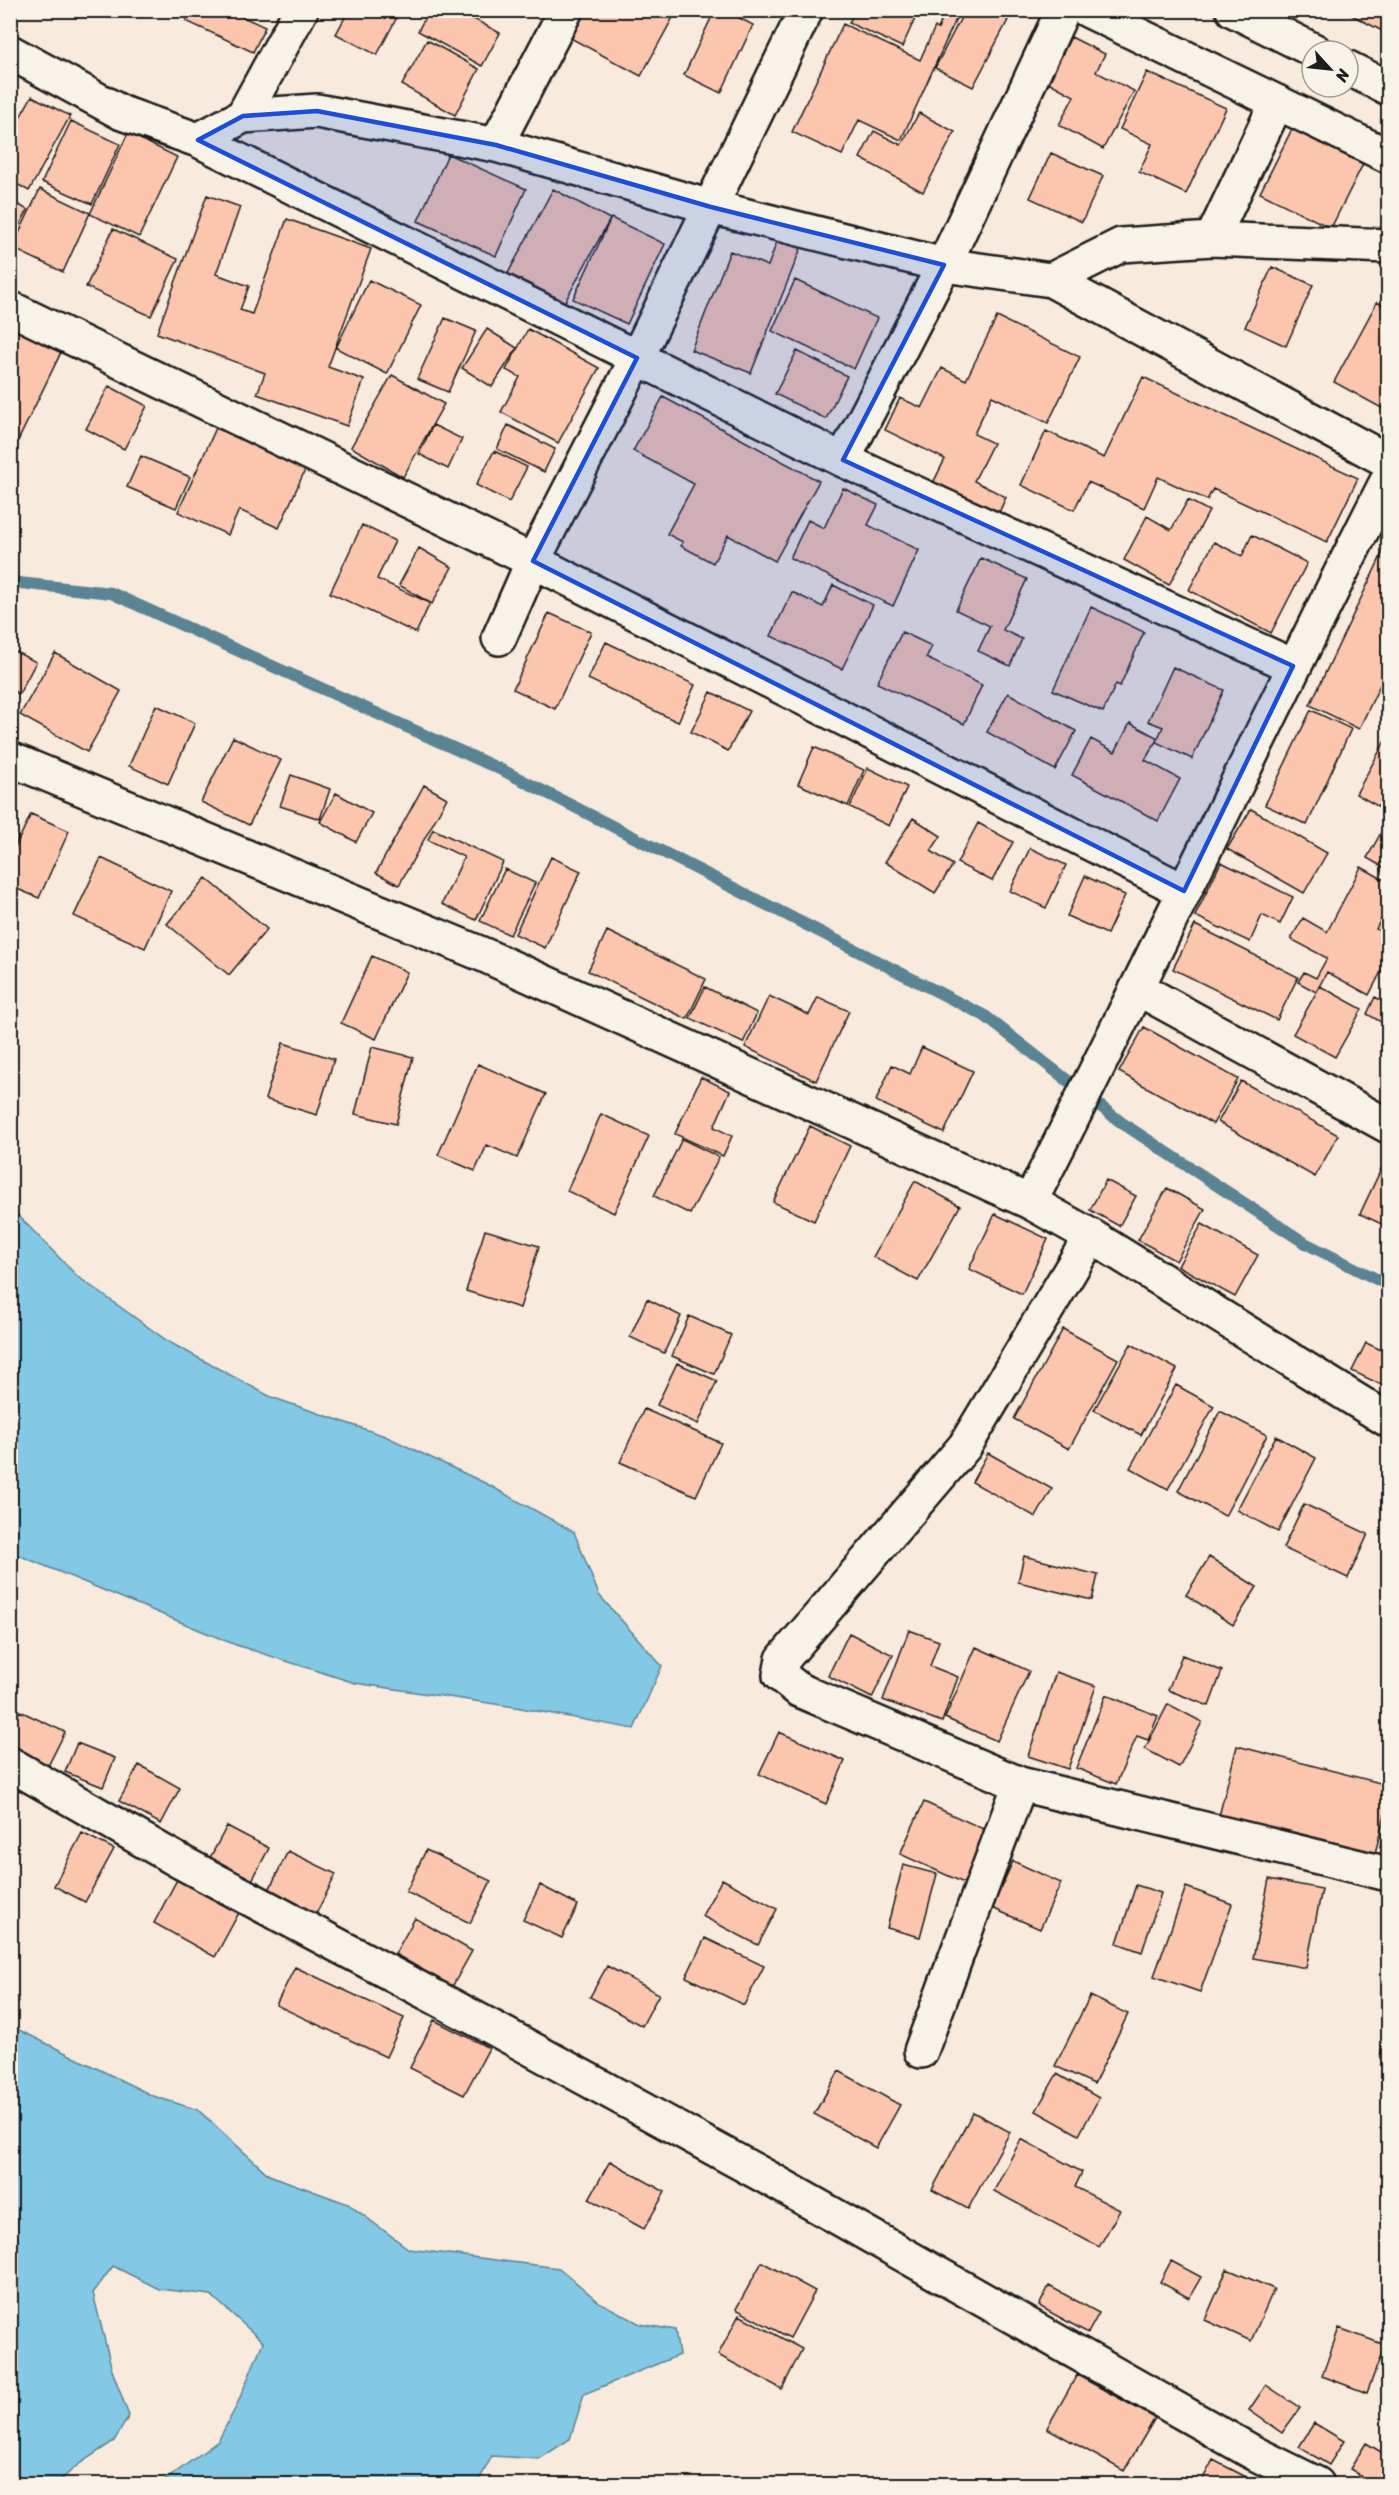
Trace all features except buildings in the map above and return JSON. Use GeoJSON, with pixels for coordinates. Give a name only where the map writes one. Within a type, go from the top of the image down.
{"type":"FeatureCollection","features":[{"type":"Feature","properties":{"kind":"street"},"geometry":{"type":"LineString","coordinates":[[243,116],[301,10]]}},
{"type":"Feature","properties":{"kind":"street"},"geometry":{"type":"LineString","coordinates":[[496,145],[566,10]]}},
{"type":"Feature","properties":{"kind":"street"},"geometry":{"type":"LineString","coordinates":[[499,638],[533,561],[637,358],[806,10]]}},
{"type":"Feature","properties":{"kind":"street"},"geometry":{"type":"LineString","coordinates":[[843,460],[944,266],[1063,10]]}},
{"type":"Feature","properties":{"kind":"street"},"geometry":{"type":"LineString","coordinates":[[1087,10],[1389,156]]}},
{"type":"Feature","properties":{"kind":"street"},"geometry":{"type":"LineString","coordinates":[[1233,10],[1300,44]]}},
{"type":"Feature","properties":{"kind":"street"},"geometry":{"type":"LineString","coordinates":[[10,52],[122,113],[198,140],[843,460],[1293,666]]}},
{"type":"Feature","properties":{"kind":"street"},"geometry":{"type":"LineString","coordinates":[[1360,74],[1389,88]]}},
{"type":"Feature","properties":{"kind":"street"},"geometry":{"type":"LineString","coordinates":[[1212,239],[1277,102]]}},
{"type":"Feature","properties":{"kind":"street"},"geometry":{"type":"LineString","coordinates":[[198,140],[243,116],[317,111],[496,145],[711,207],[944,266],[1051,280],[1389,461]]}},
{"type":"Feature","properties":{"kind":"street"},"geometry":{"type":"LineString","coordinates":[[1051,280],[1121,245],[1212,239],[1389,246]]}},
{"type":"Feature","properties":{"kind":"street"},"geometry":{"type":"LineString","coordinates":[[10,308],[533,561],[1185,891]]}},
{"type":"Feature","properties":{"kind":"street"},"geometry":{"type":"LineString","coordinates":[[1030,1202],[1185,891],[1293,666],[1389,480]]}},
{"type":"Feature","properties":{"kind":"street"},"geometry":{"type":"LineString","coordinates":[[10,759],[484,955],[1030,1202],[1092,1236],[1389,1420]]}},
{"type":"Feature","properties":{"kind":"street"},"geometry":{"type":"LineString","coordinates":[[1137,988],[1389,1126]]}},
{"type":"Feature","properties":{"kind":"street"},"geometry":{"type":"LineString","coordinates":[[1092,1236],[965,1446],[783,1659],[780,1675],[799,1690],[1020,1784],[1389,1874]]}},
{"type":"Feature","properties":{"kind":"street"},"geometry":{"type":"LineString","coordinates":[[10,1764],[178,1862],[497,2030],[770,2179],[1244,2447],[1317,2484]]}},
{"type":"Feature","properties":{"kind":"street"},"geometry":{"type":"LineString","coordinates":[[921,2051],[1020,1784]]}},
{"type":"Feature","properties":{"kind":"highlighted area"},"geometry":{"type":"Polygon","coordinates":[[[317,111],[496,145],[711,207],[944,265],[843,460],[1293,666],[1184,891],[533,561],[637,358],[198,140],[243,116],[317,111]]]}},
{"type":"Feature","properties":{"kind":"water"},"geometry":{"type":"Polygon","coordinates":[[[11,1208],[77,1276],[169,1342],[271,1397],[385,1436],[487,1484],[574,1532],[599,1595],[662,1666],[634,1729],[515,1707],[355,1683],[236,1645],[11,1552],[11,1208]]]}},
{"type":"Feature","properties":{"kind":"water"},"geometry":{"type":"Polygon","coordinates":[[[11,2026],[153,2096],[198,2110],[269,2175],[348,2204],[409,2249],[559,2268],[599,2302],[640,2324],[675,2330],[679,2355],[584,2394],[570,2439],[539,2459],[492,2456],[477,2484],[160,2484],[218,2441],[236,2407],[263,2342],[211,2295],[159,2289],[113,2266],[93,2293],[112,2370],[129,2416],[114,2441],[79,2464],[56,2484],[11,2484],[11,2026]]]}},
{"type":"Feature","properties":{"kind":"waterway"},"geometry":{"type":"LineString","coordinates":[[10,582],[111,593],[504,771],[985,1016],[1122,1123],[1305,1243],[1388,1285]]}}]}
